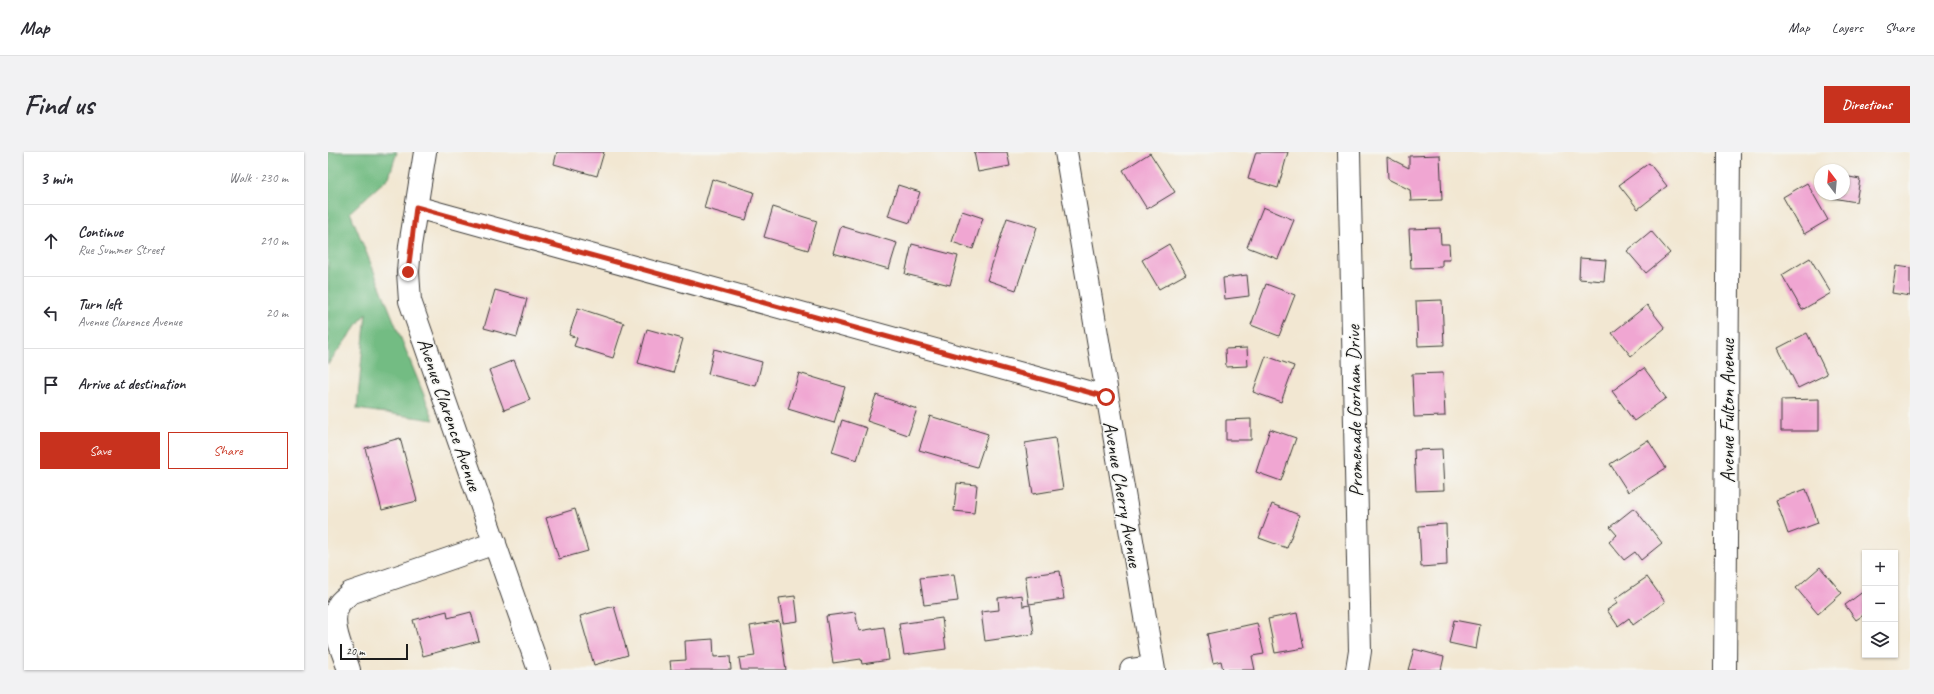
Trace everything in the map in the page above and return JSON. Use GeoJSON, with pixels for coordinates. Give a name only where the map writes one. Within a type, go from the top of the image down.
{"type":"FeatureCollection","features":[{"type":"Feature","properties":{"kind":"street","name":"Avenue Clarence Avenue"},"geometry":{"type":"LineString","coordinates":[[425,152],[408,272],[410,301],[539,670]]}},
{"type":"Feature","properties":{"kind":"street","name":"Avenue Cherry Avenue"},"geometry":{"type":"LineString","coordinates":[[1066,152],[1106,397],[1153,668]]}},
{"type":"Feature","properties":{"kind":"street","name":"Promenade Gorham Drive"},"geometry":{"type":"LineString","coordinates":[[1349,152],[1360,651],[1356,670]]}},
{"type":"Feature","properties":{"kind":"street","name":"Avenue Fulton Avenue"},"geometry":{"type":"LineString","coordinates":[[1725,670],[1728,152]]}},
{"type":"Feature","properties":{"kind":"street"},"geometry":{"type":"LineString","coordinates":[[416,207],[1106,397]]}},
{"type":"Feature","properties":{"kind":"street"},"geometry":{"type":"LineString","coordinates":[[349,670],[336,632],[335,617],[339,604],[350,594],[495,542]]}},
{"type":"Feature","properties":{"kind":"street"},"geometry":{"type":"LineString","coordinates":[[1131,670],[1153,668]]}},
{"type":"Feature","properties":{"kind":"green space"},"geometry":{"type":"Polygon","coordinates":[[[328,152],[397,152],[389,177],[350,212],[434,420],[357,409],[366,313],[328,364],[328,152]]]}},
{"type":"Feature","properties":{"kind":"building"},"geometry":{"type":"Polygon","coordinates":[[[557,152],[604,152],[597,176],[554,164],[557,152]]]}},
{"type":"Feature","properties":{"kind":"building"},"geometry":{"type":"Polygon","coordinates":[[[974,152],[1007,152],[1010,166],[978,172],[974,152]]]}},
{"type":"Feature","properties":{"kind":"building"},"geometry":{"type":"Polygon","coordinates":[[[1256,152],[1288,152],[1278,188],[1248,179],[1256,152]]]}},
{"type":"Feature","properties":{"kind":"building"},"geometry":{"type":"Polygon","coordinates":[[[1150,153],[1175,192],[1147,209],[1123,170],[1150,153]]]}},
{"type":"Feature","properties":{"kind":"building"},"geometry":{"type":"Polygon","coordinates":[[[1440,155],[1442,200],[1411,201],[1410,190],[1388,179],[1387,157],[1409,168],[1409,156],[1440,155]]]}},
{"type":"Feature","properties":{"kind":"building"},"geometry":{"type":"Polygon","coordinates":[[[1649,163],[1667,186],[1638,209],[1619,185],[1649,163]]]}},
{"type":"Feature","properties":{"kind":"building"},"geometry":{"type":"Polygon","coordinates":[[[1850,177],[1860,179],[1856,202],[1844,200],[1850,200],[1850,177]]]}},
{"type":"Feature","properties":{"kind":"building"},"geometry":{"type":"Polygon","coordinates":[[[712,179],[754,192],[746,220],[704,208],[712,179]]]}},
{"type":"Feature","properties":{"kind":"building"},"geometry":{"type":"Polygon","coordinates":[[[1807,183],[1814,195],[1814,200],[1817,200],[1828,220],[1804,234],[1783,197],[1807,183]]]}},
{"type":"Feature","properties":{"kind":"building"},"geometry":{"type":"Polygon","coordinates":[[[898,185],[920,192],[910,223],[888,216],[898,185]]]}},
{"type":"Feature","properties":{"kind":"building"},"geometry":{"type":"Polygon","coordinates":[[[773,207],[817,221],[808,250],[764,237],[773,207]]]}},
{"type":"Feature","properties":{"kind":"building"},"geometry":{"type":"Polygon","coordinates":[[[1263,207],[1294,220],[1278,259],[1247,247],[1263,207]]]}},
{"type":"Feature","properties":{"kind":"building"},"geometry":{"type":"Polygon","coordinates":[[[962,211],[983,218],[973,249],[952,242],[962,211]]]}},
{"type":"Feature","properties":{"kind":"building"},"geometry":{"type":"Polygon","coordinates":[[[1007,218],[1037,227],[1016,290],[987,280],[1007,218]]]}},
{"type":"Feature","properties":{"kind":"building"},"geometry":{"type":"Polygon","coordinates":[[[841,226],[897,243],[889,269],[833,253],[841,226]]]}},
{"type":"Feature","properties":{"kind":"building"},"geometry":{"type":"Polygon","coordinates":[[[1440,228],[1441,244],[1449,244],[1450,260],[1442,260],[1442,267],[1411,268],[1409,229],[1440,228]]]}},
{"type":"Feature","properties":{"kind":"building"},"geometry":{"type":"Polygon","coordinates":[[[1651,231],[1670,253],[1646,273],[1627,251],[1651,231]]]}},
{"type":"Feature","properties":{"kind":"building"},"geometry":{"type":"Polygon","coordinates":[[[912,244],[958,256],[950,285],[905,274],[912,244]]]}},
{"type":"Feature","properties":{"kind":"building"},"geometry":{"type":"Polygon","coordinates":[[[1169,244],[1186,274],[1159,289],[1142,260],[1169,244]]]}},
{"type":"Feature","properties":{"kind":"building"},"geometry":{"type":"Polygon","coordinates":[[[1580,258],[1606,260],[1604,281],[1579,279],[1580,258]]]}},
{"type":"Feature","properties":{"kind":"building"},"geometry":{"type":"Polygon","coordinates":[[[1810,258],[1831,293],[1802,310],[1782,275],[1810,258]]]}},
{"type":"Feature","properties":{"kind":"building"},"geometry":{"type":"Polygon","coordinates":[[[1896,266],[1910,268],[1910,296],[1892,293],[1896,266]]]}},
{"type":"Feature","properties":{"kind":"building"},"geometry":{"type":"Polygon","coordinates":[[[1247,275],[1249,296],[1225,299],[1223,278],[1247,275]]]}},
{"type":"Feature","properties":{"kind":"building"},"geometry":{"type":"Polygon","coordinates":[[[1266,284],[1295,295],[1279,336],[1251,325],[1266,284]]]}},
{"type":"Feature","properties":{"kind":"building"},"geometry":{"type":"Polygon","coordinates":[[[495,290],[527,299],[517,337],[484,328],[495,290]]]}},
{"type":"Feature","properties":{"kind":"building"},"geometry":{"type":"Polygon","coordinates":[[[1442,300],[1444,345],[1418,346],[1416,301],[1442,300]]]}},
{"type":"Feature","properties":{"kind":"building"},"geometry":{"type":"Polygon","coordinates":[[[1647,305],[1665,328],[1631,356],[1612,333],[1647,305]]]}},
{"type":"Feature","properties":{"kind":"building"},"geometry":{"type":"Polygon","coordinates":[[[578,308],[624,323],[613,358],[574,346],[577,338],[569,335],[578,308]]]}},
{"type":"Feature","properties":{"kind":"building"},"geometry":{"type":"Polygon","coordinates":[[[647,329],[683,339],[673,373],[638,363],[647,329]]]}},
{"type":"Feature","properties":{"kind":"building"},"geometry":{"type":"Polygon","coordinates":[[[1807,333],[1827,374],[1798,388],[1778,348],[1807,333]]]}},
{"type":"Feature","properties":{"kind":"building"},"geometry":{"type":"Polygon","coordinates":[[[1247,348],[1248,366],[1226,367],[1225,349],[1247,348]]]}},
{"type":"Feature","properties":{"kind":"building"},"geometry":{"type":"Polygon","coordinates":[[[714,349],[762,362],[756,386],[708,374],[714,349]]]}},
{"type":"Feature","properties":{"kind":"building"},"geometry":{"type":"Polygon","coordinates":[[[1266,356],[1294,366],[1281,402],[1253,392],[1266,356]]]}},
{"type":"Feature","properties":{"kind":"building"},"geometry":{"type":"Polygon","coordinates":[[[514,360],[530,400],[504,410],[489,370],[514,360]]]}},
{"type":"Feature","properties":{"kind":"building"},"geometry":{"type":"Polygon","coordinates":[[[1644,368],[1666,398],[1634,421],[1612,391],[1644,368]]]}},
{"type":"Feature","properties":{"kind":"building"},"geometry":{"type":"Polygon","coordinates":[[[799,373],[845,387],[834,423],[788,409],[799,373]]]}},
{"type":"Feature","properties":{"kind":"building"},"geometry":{"type":"Polygon","coordinates":[[[1443,373],[1445,416],[1414,417],[1412,374],[1443,373]]]}},
{"type":"Feature","properties":{"kind":"building"},"geometry":{"type":"Polygon","coordinates":[[[876,395],[917,409],[908,435],[867,421],[876,395]]]}},
{"type":"Feature","properties":{"kind":"building"},"geometry":{"type":"Polygon","coordinates":[[[1819,399],[1819,431],[1781,431],[1781,400],[1819,399]]]}},
{"type":"Feature","properties":{"kind":"building"},"geometry":{"type":"Polygon","coordinates":[[[930,416],[988,434],[977,467],[919,450],[930,416]]]}},
{"type":"Feature","properties":{"kind":"building"},"geometry":{"type":"Polygon","coordinates":[[[1251,419],[1251,440],[1226,440],[1226,420],[1251,419]]]}},
{"type":"Feature","properties":{"kind":"building"},"geometry":{"type":"Polygon","coordinates":[[[842,420],[867,428],[857,460],[832,452],[842,420]]]}},
{"type":"Feature","properties":{"kind":"building"},"geometry":{"type":"Polygon","coordinates":[[[1270,429],[1296,438],[1281,481],[1256,472],[1270,429]]]}},
{"type":"Feature","properties":{"kind":"building"},"geometry":{"type":"Polygon","coordinates":[[[400,438],[417,501],[382,510],[365,448],[400,438]]]}},
{"type":"Feature","properties":{"kind":"building"},"geometry":{"type":"Polygon","coordinates":[[[1055,438],[1063,489],[1033,494],[1025,443],[1055,438]]]}},
{"type":"Feature","properties":{"kind":"building"},"geometry":{"type":"Polygon","coordinates":[[[1648,440],[1666,468],[1628,492],[1610,464],[1648,440]]]}},
{"type":"Feature","properties":{"kind":"building"},"geometry":{"type":"Polygon","coordinates":[[[1442,449],[1444,490],[1416,491],[1414,450],[1442,449]]]}},
{"type":"Feature","properties":{"kind":"building"},"geometry":{"type":"Polygon","coordinates":[[[957,483],[977,485],[974,513],[954,511],[957,483]]]}},
{"type":"Feature","properties":{"kind":"building"},"geometry":{"type":"Polygon","coordinates":[[[1806,489],[1818,523],[1788,534],[1776,500],[1806,489]]]}},
{"type":"Feature","properties":{"kind":"building"},"geometry":{"type":"Polygon","coordinates":[[[1272,504],[1299,515],[1287,548],[1259,538],[1272,504]]]}},
{"type":"Feature","properties":{"kind":"building"},"geometry":{"type":"Polygon","coordinates":[[[1634,508],[1662,543],[1641,560],[1635,552],[1624,560],[1609,542],[1617,535],[1610,527],[1634,508]]]}},
{"type":"Feature","properties":{"kind":"building"},"geometry":{"type":"Polygon","coordinates":[[[575,509],[588,551],[559,559],[546,518],[575,509]]]}},
{"type":"Feature","properties":{"kind":"building"},"geometry":{"type":"Polygon","coordinates":[[[1446,524],[1447,565],[1421,567],[1419,526],[1446,524]]]}},
{"type":"Feature","properties":{"kind":"building"},"geometry":{"type":"Polygon","coordinates":[[[1820,567],[1842,593],[1818,614],[1796,588],[1820,567]]]}},
{"type":"Feature","properties":{"kind":"building"},"geometry":{"type":"Polygon","coordinates":[[[1060,571],[1064,599],[1029,604],[1025,576],[1060,571]]]}},
{"type":"Feature","properties":{"kind":"building"},"geometry":{"type":"Polygon","coordinates":[[[954,574],[958,601],[924,605],[920,578],[954,574]]]}},
{"type":"Feature","properties":{"kind":"building"},"geometry":{"type":"Polygon","coordinates":[[[1647,577],[1665,602],[1633,625],[1629,618],[1618,626],[1607,610],[1618,603],[1615,599],[1647,577]]]}},
{"type":"Feature","properties":{"kind":"building"},"geometry":{"type":"Polygon","coordinates":[[[1862,592],[1862,616],[1856,620],[1845,605],[1862,592]]]}},
{"type":"Feature","properties":{"kind":"building"},"geometry":{"type":"Polygon","coordinates":[[[1022,595],[1023,606],[1030,605],[1034,634],[985,641],[981,612],[999,610],[998,598],[1022,595]]]}},
{"type":"Feature","properties":{"kind":"building"},"geometry":{"type":"Polygon","coordinates":[[[795,596],[798,621],[783,623],[779,598],[795,596]]]}},
{"type":"Feature","properties":{"kind":"building"},"geometry":{"type":"Polygon","coordinates":[[[614,606],[628,655],[594,665],[580,616],[614,606]]]}},
{"type":"Feature","properties":{"kind":"building"},"geometry":{"type":"Polygon","coordinates":[[[447,611],[448,618],[471,612],[479,641],[423,656],[413,620],[447,611]]]}},
{"type":"Feature","properties":{"kind":"building"},"geometry":{"type":"Polygon","coordinates":[[[855,612],[859,631],[884,627],[889,660],[862,664],[861,659],[833,663],[826,616],[855,612]]]}},
{"type":"Feature","properties":{"kind":"building"},"geometry":{"type":"Polygon","coordinates":[[[1297,613],[1304,648],[1275,653],[1268,619],[1297,613]]]}},
{"type":"Feature","properties":{"kind":"building"},"geometry":{"type":"Polygon","coordinates":[[[942,618],[946,649],[904,655],[899,624],[942,618]]]}},
{"type":"Feature","properties":{"kind":"building"},"geometry":{"type":"Polygon","coordinates":[[[1454,620],[1480,625],[1476,649],[1449,643],[1454,620]]]}},
{"type":"Feature","properties":{"kind":"building"},"geometry":{"type":"Polygon","coordinates":[[[779,621],[786,670],[741,670],[739,658],[755,656],[750,626],[779,621]]]}},
{"type":"Feature","properties":{"kind":"building"},"geometry":{"type":"Polygon","coordinates":[[[1257,623],[1264,654],[1252,656],[1255,670],[1223,670],[1221,661],[1213,663],[1207,634],[1257,623]]]}},
{"type":"Feature","properties":{"kind":"building"},"geometry":{"type":"Polygon","coordinates":[[[713,639],[714,657],[730,656],[731,670],[671,670],[670,661],[686,660],[685,641],[713,639]]]}},
{"type":"Feature","properties":{"kind":"building"},"geometry":{"type":"Polygon","coordinates":[[[1414,649],[1444,657],[1441,670],[1408,670],[1414,649]]]}},
{"type":"Feature","properties":{"kind":"route"},"geometry":{"type":"LineString","coordinates":[[408,272],[416,207],[1106,397]]}}]}
